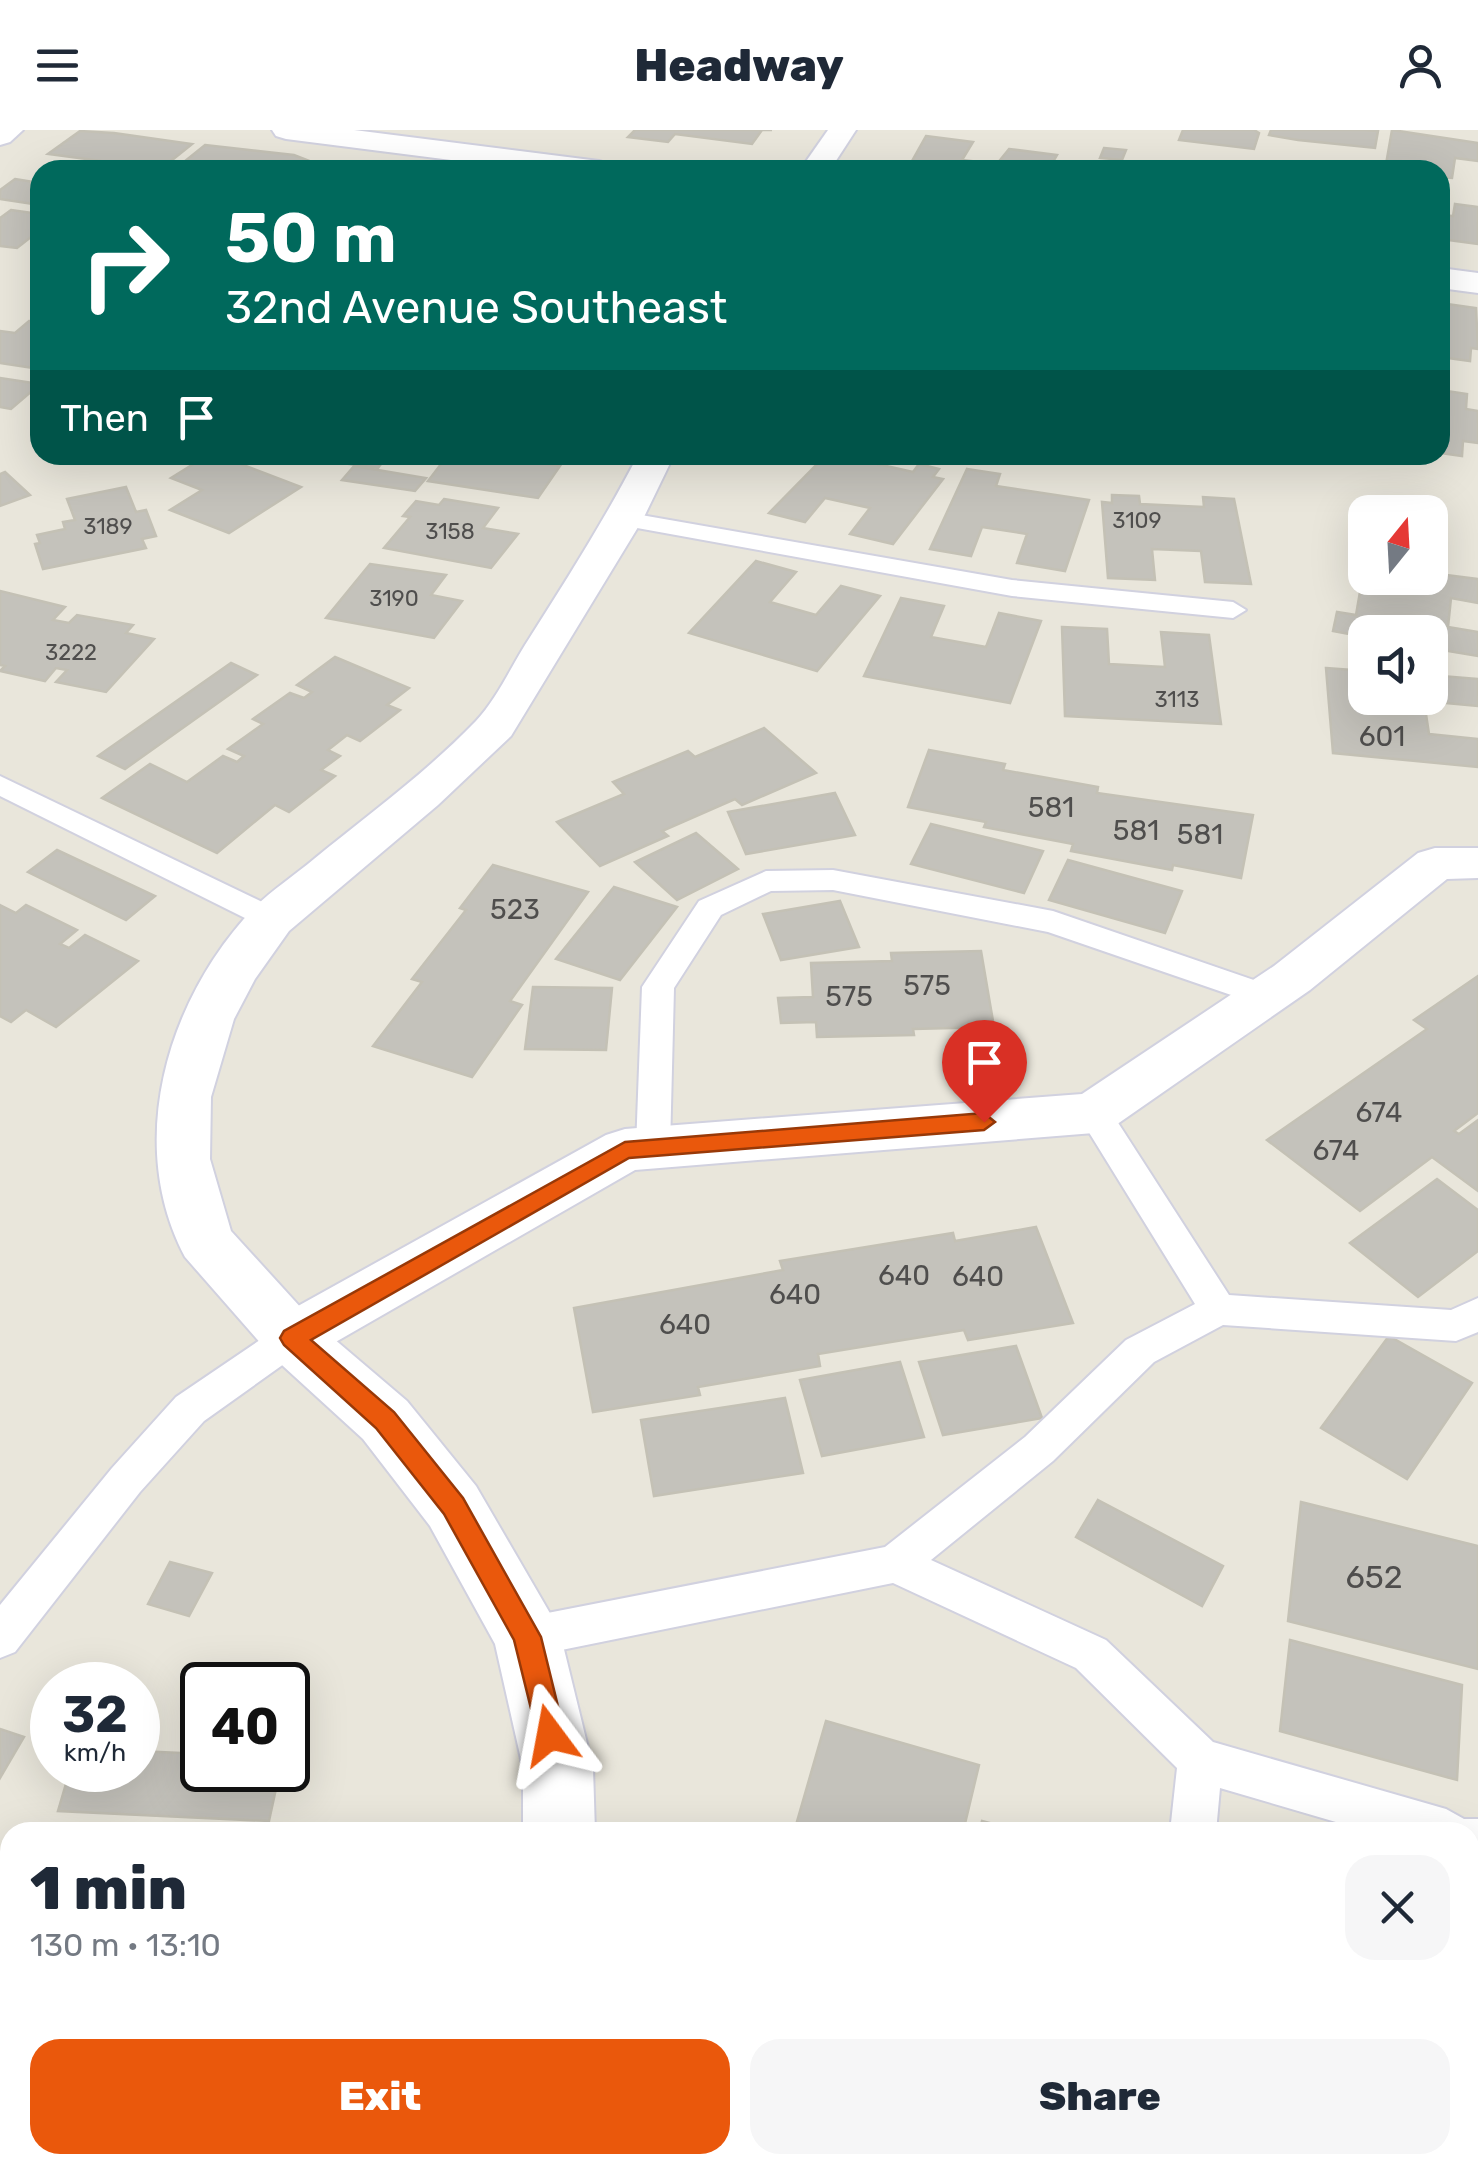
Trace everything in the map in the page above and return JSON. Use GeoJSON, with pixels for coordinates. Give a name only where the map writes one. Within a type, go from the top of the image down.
{"type":"FeatureCollection","features":[{"type":"Feature","properties":{"kind":"street"},"geometry":{"type":"LineString","coordinates":[[0,136],[9,130]]}},
{"type":"Feature","properties":{"kind":"street"},"geometry":{"type":"LineString","coordinates":[[286,130],[386,136],[536,160]]}},
{"type":"Feature","properties":{"kind":"street"},"geometry":{"type":"LineString","coordinates":[[821,160],[842,130]]}},
{"type":"Feature","properties":{"kind":"street"},"geometry":{"type":"LineString","coordinates":[[368,160],[386,136]]}},
{"type":"Feature","properties":{"kind":"street"},"geometry":{"type":"LineString","coordinates":[[1450,279],[1478,283]]}},
{"type":"Feature","properties":{"kind":"street"},"geometry":{"type":"LineString","coordinates":[[560,1822],[558,1768],[527,1637],[454,1506],[385,1420],[292,1338],[205,1241],[182,1159],[184,1097],[208,1020],[234,971],[272,919],[422,795],[495,727],[624,519],[651,465]]}},
{"type":"Feature","properties":{"kind":"street"},"geometry":{"type":"LineString","coordinates":[[292,1338],[625,1150],[1094,1113],[1266,996],[1434,864],[1476,861]]}},
{"type":"Feature","properties":{"kind":"lane"},"geometry":{"type":"LineString","coordinates":[[624,519],[1012,588],[1233,610]]}},
{"type":"Feature","properties":{"kind":"lane"},"geometry":{"type":"LineString","coordinates":[[0,785],[272,919]]}},
{"type":"Feature","properties":{"kind":"lane"},"geometry":{"type":"LineString","coordinates":[[653,1148],[658,987],[710,908],[766,882],[833,880],[1053,922],[1266,996]]}},
{"type":"Feature","properties":{"kind":"lane"},"geometry":{"type":"LineString","coordinates":[[1094,1113],[1218,1310]]}},
{"type":"Feature","properties":{"kind":"lane"},"geometry":{"type":"LineString","coordinates":[[527,1637],[896,1564],[1040,1449],[1140,1352],[1218,1310],[1456,1326],[1478,1313]]}},
{"type":"Feature","properties":{"kind":"lane"},"geometry":{"type":"LineString","coordinates":[[0,1638],[126,1480],[190,1408],[292,1338]]}},
{"type":"Feature","properties":{"kind":"lane"},"geometry":{"type":"LineString","coordinates":[[896,1564],[1091,1654],[1200,1760],[1412,1822]]}},
{"type":"Feature","properties":{"kind":"lane"},"geometry":{"type":"LineString","coordinates":[[1194,1822],[1200,1760]]}},
{"type":"Feature","properties":{"kind":"building"},"geometry":{"type":"Polygon","coordinates":[[[635,130],[762,130],[752,144],[675,134],[668,142],[628,137],[635,130]]]}},
{"type":"Feature","properties":{"kind":"building"},"geometry":{"type":"Polygon","coordinates":[[[1183,130],[1259,133],[1254,149],[1179,140],[1183,130]]]}},
{"type":"Feature","properties":{"kind":"building"},"geometry":{"type":"Polygon","coordinates":[[[1271,130],[1378,131],[1375,148],[1269,135],[1271,130]]]}},
{"type":"Feature","properties":{"kind":"building"},"geometry":{"type":"Polygon","coordinates":[[[1392,130],[1478,143],[1478,161],[1455,158],[1452,178],[1450,160],[1387,160],[1392,130]]]}},
{"type":"Feature","properties":{"kind":"building"},"geometry":{"type":"Polygon","coordinates":[[[80,131],[192,144],[172,160],[93,160],[48,154],[80,131]]]}},
{"type":"Feature","properties":{"kind":"building"},"geometry":{"type":"Polygon","coordinates":[[[926,136],[973,142],[962,160],[913,160],[926,136]]]}},
{"type":"Feature","properties":{"kind":"building"},"geometry":{"type":"Polygon","coordinates":[[[205,145],[294,155],[307,160],[186,160],[205,145]]]}},
{"type":"Feature","properties":{"kind":"building"},"geometry":{"type":"Polygon","coordinates":[[[1104,148],[1126,150],[1122,160],[1100,158],[1104,148]]]}},
{"type":"Feature","properties":{"kind":"building"},"geometry":{"type":"Polygon","coordinates":[[[1009,149],[1057,155],[1054,160],[1000,160],[1009,149]]]}},
{"type":"Feature","properties":{"kind":"building"},"geometry":{"type":"Polygon","coordinates":[[[15,179],[30,181],[30,204],[0,199],[0,190],[15,179]]]}},
{"type":"Feature","properties":{"kind":"building"},"geometry":{"type":"Polygon","coordinates":[[[1455,204],[1478,207],[1478,244],[1450,240],[1450,216],[1455,204]]]}},
{"type":"Feature","properties":{"kind":"building"},"geometry":{"type":"Polygon","coordinates":[[[11,210],[30,213],[30,238],[17,248],[0,246],[0,218],[11,210]]]}},
{"type":"Feature","properties":{"kind":"building"},"geometry":{"type":"Polygon","coordinates":[[[1450,304],[1476,308],[1478,349],[1471,348],[1470,361],[1450,358],[1450,304]]]}},
{"type":"Feature","properties":{"kind":"building"},"geometry":{"type":"Polygon","coordinates":[[[30,321],[30,368],[0,363],[0,331],[15,333],[30,321]]]}},
{"type":"Feature","properties":{"kind":"building"},"geometry":{"type":"Polygon","coordinates":[[[0,378],[30,382],[30,393],[11,409],[0,407],[0,378]]]}},
{"type":"Feature","properties":{"kind":"building"},"geometry":{"type":"Polygon","coordinates":[[[1450,391],[1467,394],[1466,409],[1478,411],[1478,443],[1463,441],[1462,456],[1450,454],[1450,391]]]}},
{"type":"Feature","properties":{"kind":"building"},"geometry":{"type":"Polygon","coordinates":[[[192,465],[243,465],[301,487],[229,533],[170,510],[202,490],[171,478],[192,465]]]}},
{"type":"Feature","properties":{"kind":"building"},"geometry":{"type":"Polygon","coordinates":[[[440,465],[560,466],[538,498],[428,481],[440,465]]]}},
{"type":"Feature","properties":{"kind":"building"},"geometry":{"type":"Polygon","coordinates":[[[816,465],[882,465],[913,472],[923,465],[939,469],[933,477],[943,479],[893,544],[850,534],[870,508],[825,498],[805,522],[769,513],[816,465]]]}},
{"type":"Feature","properties":{"kind":"building"},"geometry":{"type":"Polygon","coordinates":[[[354,466],[426,478],[415,491],[342,480],[354,466]]]}},
{"type":"Feature","properties":{"kind":"building"},"geometry":{"type":"Polygon","coordinates":[[[967,469],[1000,474],[996,486],[1089,500],[1065,571],[1017,563],[1027,534],[982,527],[971,556],[930,549],[967,469]]]}},
{"type":"Feature","properties":{"kind":"building"},"geometry":{"type":"Polygon","coordinates":[[[5,472],[30,495],[0,506],[0,474],[5,472]]]}},
{"type":"Feature","properties":{"kind":"building"},"geometry":{"type":"Polygon","coordinates":[[[126,487],[136,512],[146,510],[156,536],[142,539],[146,548],[43,569],[35,544],[40,543],[37,535],[65,529],[63,522],[75,520],[67,499],[126,487]]]}},
{"type":"Feature","properties":{"kind":"building"},"geometry":{"type":"Polygon","coordinates":[[[1112,495],[1139,496],[1140,504],[1204,507],[1203,497],[1234,499],[1251,584],[1205,582],[1201,551],[1152,549],[1155,580],[1108,578],[1102,502],[1112,503],[1112,495]]]}},
{"type":"Feature","properties":{"kind":"building"},"geometry":{"type":"Polygon","coordinates":[[[444,499],[498,508],[483,528],[518,534],[491,568],[384,548],[410,517],[403,516],[416,501],[439,505],[444,499]]]}},
{"type":"Feature","properties":{"kind":"building"},"geometry":{"type":"Polygon","coordinates":[[[756,561],[796,572],[770,602],[816,615],[841,586],[880,596],[817,671],[689,633],[756,561]]]}},
{"type":"Feature","properties":{"kind":"building"},"geometry":{"type":"Polygon","coordinates":[[[370,564],[446,575],[431,595],[462,601],[434,638],[326,618],[370,564]]]}},
{"type":"Feature","properties":{"kind":"building"},"geometry":{"type":"Polygon","coordinates":[[[1448,575],[1478,579],[1478,603],[1451,598],[1448,627],[1448,615],[1356,615],[1359,595],[1448,595],[1448,575]]]}},
{"type":"Feature","properties":{"kind":"building"},"geometry":{"type":"Polygon","coordinates":[[[0,591],[65,607],[53,620],[69,623],[77,615],[133,625],[126,633],[154,639],[106,692],[56,682],[67,670],[56,668],[45,681],[0,671],[5,666],[0,665],[0,591]]]}},
{"type":"Feature","properties":{"kind":"building"},"geometry":{"type":"Polygon","coordinates":[[[901,598],[944,606],[931,637],[986,647],[999,613],[1041,621],[1010,703],[864,676],[901,598]]]}},
{"type":"Feature","properties":{"kind":"building"},"geometry":{"type":"Polygon","coordinates":[[[1337,612],[1356,615],[1348,615],[1348,634],[1333,631],[1337,612]]]}},
{"type":"Feature","properties":{"kind":"building"},"geometry":{"type":"Polygon","coordinates":[[[1062,627],[1107,629],[1109,664],[1165,667],[1161,632],[1209,635],[1221,724],[1065,716],[1062,627]]]}},
{"type":"Feature","properties":{"kind":"building"},"geometry":{"type":"Polygon","coordinates":[[[1448,627],[1478,632],[1478,656],[1448,651],[1448,627]]]}},
{"type":"Feature","properties":{"kind":"building"},"geometry":{"type":"Polygon","coordinates":[[[335,657],[409,688],[387,705],[400,710],[360,741],[347,735],[328,750],[340,756],[321,770],[335,776],[289,812],[275,805],[217,853],[102,798],[150,764],[187,782],[223,756],[237,762],[244,756],[228,749],[263,724],[253,719],[290,693],[304,698],[312,692],[297,685],[335,657]]]}},
{"type":"Feature","properties":{"kind":"building"},"geometry":{"type":"Polygon","coordinates":[[[231,663],[257,675],[125,769],[98,756],[231,663]]]}},
{"type":"Feature","properties":{"kind":"building"},"geometry":{"type":"Polygon","coordinates":[[[1326,668],[1348,670],[1348,715],[1426,715],[1429,734],[1478,739],[1478,767],[1333,753],[1326,668]]]}},
{"type":"Feature","properties":{"kind":"building"},"geometry":{"type":"Polygon","coordinates":[[[1448,676],[1478,679],[1478,706],[1448,703],[1448,676]]]}},
{"type":"Feature","properties":{"kind":"building"},"geometry":{"type":"Polygon","coordinates":[[[764,728],[816,773],[742,805],[735,799],[662,831],[668,836],[600,866],[557,822],[624,794],[613,782],[688,751],[695,757],[764,728]]]}},
{"type":"Feature","properties":{"kind":"building"},"geometry":{"type":"Polygon","coordinates":[[[929,750],[1005,764],[1003,770],[1098,787],[1097,793],[1253,815],[1241,878],[1071,851],[1073,844],[908,807],[929,750]]]}},
{"type":"Feature","properties":{"kind":"building"},"geometry":{"type":"Polygon","coordinates":[[[835,793],[855,835],[746,854],[728,812],[835,793]]]}},
{"type":"Feature","properties":{"kind":"building"},"geometry":{"type":"Polygon","coordinates":[[[931,824],[1043,851],[1024,893],[911,864],[931,824]]]}},
{"type":"Feature","properties":{"kind":"building"},"geometry":{"type":"Polygon","coordinates":[[[696,833],[738,869],[677,900],[635,862],[696,833]]]}},
{"type":"Feature","properties":{"kind":"building"},"geometry":{"type":"Polygon","coordinates":[[[57,850],[155,896],[126,920],[28,872],[57,850]]]}},
{"type":"Feature","properties":{"kind":"building"},"geometry":{"type":"Polygon","coordinates":[[[1068,860],[1182,891],[1165,933],[1049,900],[1068,860]]]}},
{"type":"Feature","properties":{"kind":"building"},"geometry":{"type":"Polygon","coordinates":[[[493,865],[588,892],[510,1001],[522,1005],[472,1077],[373,1046],[422,982],[412,979],[466,910],[460,908],[493,865]]]}},
{"type":"Feature","properties":{"kind":"building"},"geometry":{"type":"Polygon","coordinates":[[[614,887],[677,907],[620,980],[556,959],[614,887]]]}},
{"type":"Feature","properties":{"kind":"building"},"geometry":{"type":"Polygon","coordinates":[[[840,901],[859,947],[781,960],[763,914],[840,901]]]}},
{"type":"Feature","properties":{"kind":"building"},"geometry":{"type":"Polygon","coordinates":[[[0,905],[16,913],[26,905],[77,930],[60,944],[69,948],[85,935],[138,961],[56,1027],[26,1010],[11,1022],[0,1016],[0,905]]]}},
{"type":"Feature","properties":{"kind":"building"},"geometry":{"type":"Polygon","coordinates":[[[981,951],[994,1027],[913,1029],[914,1035],[817,1037],[816,1022],[781,1023],[778,998],[813,997],[811,963],[892,961],[891,953],[981,951]]]}},
{"type":"Feature","properties":{"kind":"building"},"geometry":{"type":"Polygon","coordinates":[[[1478,976],[1478,1113],[1454,1131],[1459,1134],[1478,1120],[1478,1191],[1432,1157],[1360,1211],[1267,1140],[1427,1029],[1414,1020],[1478,976]]]}},
{"type":"Feature","properties":{"kind":"building"},"geometry":{"type":"Polygon","coordinates":[[[533,987],[612,988],[606,1050],[525,1049],[533,987]]]}},
{"type":"Feature","properties":{"kind":"building"},"geometry":{"type":"Polygon","coordinates":[[[1437,1179],[1478,1210],[1478,1251],[1418,1297],[1350,1243],[1437,1179]]]}},
{"type":"Feature","properties":{"kind":"building"},"geometry":{"type":"Polygon","coordinates":[[[1036,1227],[1073,1323],[968,1340],[964,1330],[818,1354],[820,1366],[698,1387],[700,1395],[593,1412],[574,1308],[783,1270],[780,1261],[953,1233],[955,1241],[1036,1227]]]}},
{"type":"Feature","properties":{"kind":"building"},"geometry":{"type":"Polygon","coordinates":[[[1389,1336],[1472,1383],[1407,1479],[1321,1428],[1389,1336]]]}},
{"type":"Feature","properties":{"kind":"building"},"geometry":{"type":"Polygon","coordinates":[[[1016,1346],[1042,1418],[943,1435],[919,1362],[1016,1346]]]}},
{"type":"Feature","properties":{"kind":"building"},"geometry":{"type":"Polygon","coordinates":[[[900,1362],[924,1437],[822,1456],[800,1380],[900,1362]]]}},
{"type":"Feature","properties":{"kind":"building"},"geometry":{"type":"Polygon","coordinates":[[[785,1398],[803,1473],[654,1496],[641,1420],[785,1398]]]}},
{"type":"Feature","properties":{"kind":"building"},"geometry":{"type":"Polygon","coordinates":[[[1098,1500],[1223,1566],[1202,1606],[1076,1537],[1098,1500]]]}},
{"type":"Feature","properties":{"kind":"building"},"geometry":{"type":"Polygon","coordinates":[[[1301,1502],[1478,1546],[1478,1669],[1288,1621],[1301,1502]]]}},
{"type":"Feature","properties":{"kind":"building"},"geometry":{"type":"Polygon","coordinates":[[[170,1562],[212,1573],[189,1616],[148,1604],[170,1562]]]}},
{"type":"Feature","properties":{"kind":"building"},"geometry":{"type":"Polygon","coordinates":[[[1290,1640],[1462,1685],[1457,1780],[1280,1731],[1290,1640]]]}},
{"type":"Feature","properties":{"kind":"building"},"geometry":{"type":"Polygon","coordinates":[[[826,1721],[979,1765],[965,1822],[797,1822],[826,1721]]]}},
{"type":"Feature","properties":{"kind":"building"},"geometry":{"type":"Polygon","coordinates":[[[0,1729],[24,1737],[0,1778],[0,1729]]]}},
{"type":"Feature","properties":{"kind":"building"},"geometry":{"type":"Polygon","coordinates":[[[160,1752],[180,1753],[180,1792],[275,1792],[269,1821],[58,1811],[64,1792],[160,1792],[160,1752]]]}},
{"type":"Feature","properties":{"kind":"route"},"geometry":{"type":"LineString","coordinates":[[550,1735],[527,1637],[454,1506],[385,1420],[292,1338],[625,1150],[984,1122]]}}]}
